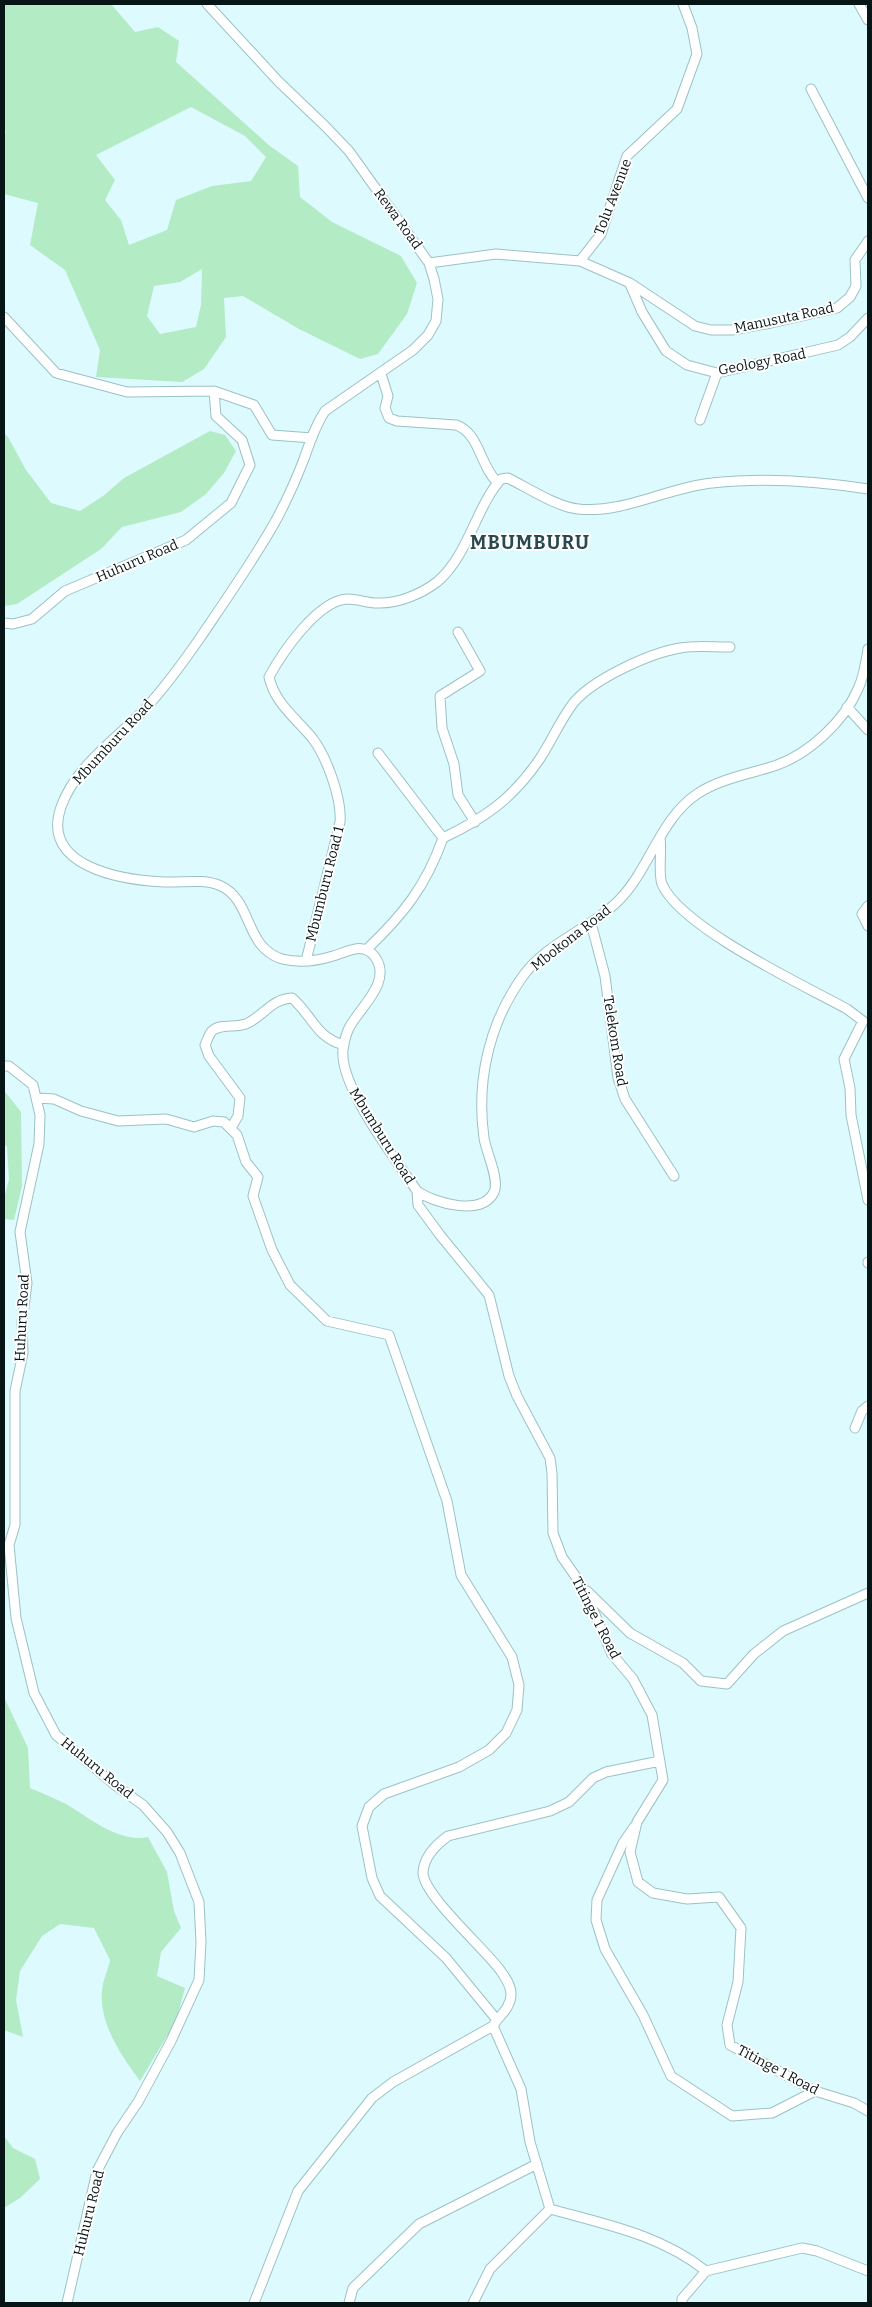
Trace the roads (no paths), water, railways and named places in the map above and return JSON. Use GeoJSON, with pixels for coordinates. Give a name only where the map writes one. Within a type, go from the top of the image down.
{"type":"FeatureCollection","features":[{"type":"Feature","properties":{"kind":"street","name":"Rewa Road"},"geometry":{"type":"LineString","coordinates":[[207,4],[278,81],[349,151],[429,263],[438,299],[436,321],[428,335],[413,350],[381,374],[336,401],[324,411],[312,438]]}},
{"type":"Feature","properties":{"kind":"street","name":"Tolu Avenue"},"geometry":{"type":"LineString","coordinates":[[580,261],[601,234],[627,156],[677,109],[697,54],[692,28],[683,4]]}},
{"type":"Feature","properties":{"kind":"street"},"geometry":{"type":"LineString","coordinates":[[859,4],[868,20]]}},
{"type":"Feature","properties":{"kind":"street"},"geometry":{"type":"LineString","coordinates":[[812,89],[868,198]]}},
{"type":"Feature","properties":{"kind":"street","name":"Manusuta Road"},"geometry":{"type":"LineString","coordinates":[[429,263],[496,254],[580,261],[630,283],[695,326],[711,330],[732,330],[837,308],[850,298],[856,286],[855,260],[868,241]]}},
{"type":"Feature","properties":{"kind":"street","name":"Geology Road"},"geometry":{"type":"LineString","coordinates":[[630,283],[642,312],[666,351],[687,366],[717,373],[838,345],[850,338],[868,318]]}},
{"type":"Feature","properties":{"kind":"street"},"geometry":{"type":"LineString","coordinates":[[4,317],[56,373],[127,392],[214,390],[254,405],[272,435],[312,438]]}},
{"type":"Feature","properties":{"kind":"street"},"geometry":{"type":"LineString","coordinates":[[700,420],[717,373]]}},
{"type":"Feature","properties":{"kind":"street"},"geometry":{"type":"LineString","coordinates":[[381,374],[388,396],[385,408],[389,418],[397,421],[463,427],[472,438],[490,476],[498,483],[501,479],[508,478],[553,500],[577,509],[595,509],[631,503],[711,483],[782,480],[832,483],[868,489]]}},
{"type":"Feature","properties":{"kind":"street","name":"Huhuru Road"},"geometry":{"type":"LineString","coordinates":[[4,624],[13,624],[32,619],[65,591],[186,540],[231,503],[250,465],[242,440],[216,416],[214,390]]}},
{"type":"Feature","properties":{"kind":"street","name":"Mbumburu Road"},"geometry":{"type":"LineString","coordinates":[[312,438],[275,522],[200,638],[162,690],[79,775],[66,794],[57,823],[62,845],[70,855],[101,870],[128,879],[167,883],[202,882],[220,886],[231,893],[240,904],[253,936],[264,948],[278,958],[306,961],[334,956],[353,949],[367,949],[378,962],[380,971],[372,996],[348,1030],[344,1045],[344,1070],[354,1095],[417,1191]]}},
{"type":"Feature","properties":{"kind":"street","name":"Mbumburu Road 1"},"geometry":{"type":"LineString","coordinates":[[306,961],[340,822],[340,804],[328,766],[314,741],[280,702],[271,686],[269,677],[276,663],[303,629],[324,608],[345,599],[376,604],[398,600],[427,589],[439,581],[460,554],[498,483]]}},
{"type":"Feature","properties":{"kind":"street"},"geometry":{"type":"LineString","coordinates":[[458,632],[480,671],[440,696],[442,728],[454,764],[458,795],[475,822]]}},
{"type":"Feature","properties":{"kind":"street"},"geometry":{"type":"LineString","coordinates":[[367,949],[394,924],[415,897],[433,866],[443,838],[475,822],[504,803],[538,761],[576,701],[625,666],[680,648],[730,647]]}},
{"type":"Feature","properties":{"kind":"street","name":"Mbokona Road"},"geometry":{"type":"LineString","coordinates":[[417,1191],[426,1197],[475,1207],[491,1198],[495,1191],[496,1183],[485,1140],[482,1114],[482,1084],[492,1038],[505,1009],[524,975],[538,960],[591,923],[621,898],[644,867],[660,838],[685,804],[698,794],[718,784],[779,764],[800,753],[820,738],[847,707],[858,690],[866,670],[868,649]]}},
{"type":"Feature","properties":{"kind":"street"},"geometry":{"type":"LineString","coordinates":[[847,707],[868,730]]}},
{"type":"Feature","properties":{"kind":"street"},"geometry":{"type":"LineString","coordinates":[[378,753],[443,838]]}},
{"type":"Feature","properties":{"kind":"street"},"geometry":{"type":"LineString","coordinates":[[660,838],[661,882],[675,903],[703,927],[846,1009],[863,1021],[844,1059],[850,1088],[852,1116],[868,1200]]}},
{"type":"Feature","properties":{"kind":"street"},"geometry":{"type":"LineString","coordinates":[[868,906],[862,914],[868,926]]}},
{"type":"Feature","properties":{"kind":"street","name":"Telekom Road"},"geometry":{"type":"LineString","coordinates":[[591,923],[605,976],[618,1078],[626,1099],[674,1176]]}},
{"type":"Feature","properties":{"kind":"street"},"geometry":{"type":"LineString","coordinates":[[230,1128],[238,1116],[240,1098],[208,1056],[204,1045],[212,1032],[221,1026],[246,1024],[270,1005],[283,998],[292,998],[302,1007],[322,1035],[333,1043],[344,1045]]}},
{"type":"Feature","properties":{"kind":"street"},"geometry":{"type":"LineString","coordinates":[[4,1066],[9,1066],[33,1085],[38,1098],[54,1099],[81,1111],[118,1122],[166,1119],[194,1127],[213,1121],[224,1122],[237,1135],[246,1162],[258,1178],[254,1196],[272,1250],[290,1285],[328,1321],[389,1335],[447,1501],[460,1575],[512,1658],[519,1685],[517,1710],[506,1733],[490,1750],[459,1767],[384,1794],[369,1807],[362,1826],[372,1878],[380,1896],[446,1958],[495,2023],[521,2089],[530,2142],[550,2209]]}},
{"type":"Feature","properties":{"kind":"street","name":"Huhuru Road"},"geometry":{"type":"LineString","coordinates":[[38,1098],[40,1115],[39,1144],[20,1232],[27,1283],[22,1323],[23,1352],[15,1391],[15,1524],[9,1545],[16,1618],[34,1693],[56,1735],[115,1785],[144,1805],[167,1832],[180,1853],[199,1902],[201,1942],[199,1980],[171,2041],[97,2171],[67,2303]]}},
{"type":"Feature","properties":{"kind":"street","name":"Titinge 1 Road"},"geometry":{"type":"LineString","coordinates":[[417,1191],[418,1205],[440,1235],[490,1295],[509,1376],[517,1396],[550,1458],[553,1533],[562,1557],[583,1587],[612,1654],[633,1679],[652,1715],[663,1780],[637,1822],[630,1852],[638,1882],[653,1893],[688,1899],[719,1897],[741,1928],[738,1982],[727,2025],[730,2045],[815,2092],[854,2103],[868,2111]]}},
{"type":"Feature","properties":{"kind":"street"},"geometry":{"type":"LineString","coordinates":[[855,1428],[862,1411],[868,1406]]}},
{"type":"Feature","properties":{"kind":"street"},"geometry":{"type":"LineString","coordinates":[[583,1587],[630,1633],[683,1664],[701,1681],[726,1684],[754,1654],[783,1631],[868,1593]]}},
{"type":"Feature","properties":{"kind":"street"},"geometry":{"type":"LineString","coordinates":[[254,2303],[298,2190],[372,2098],[392,2082],[495,2023],[508,2007],[511,1994],[507,1980],[494,1961],[428,1889],[423,1873],[428,1857],[438,1844],[448,1836],[550,1812],[569,1802],[593,1778],[606,1772],[660,1761]]}},
{"type":"Feature","properties":{"kind":"street"},"geometry":{"type":"LineString","coordinates":[[637,1822],[623,1843],[597,1900],[596,1920],[605,1949],[643,2015],[671,2076],[732,2116],[772,2113],[815,2092]]}},
{"type":"Feature","properties":{"kind":"street"},"geometry":{"type":"LineString","coordinates":[[349,2303],[353,2288],[418,2224],[537,2164]]}},
{"type":"Feature","properties":{"kind":"street"},"geometry":{"type":"LineString","coordinates":[[550,2209],[640,2234],[688,2256],[706,2271]]}},
{"type":"Feature","properties":{"kind":"street"},"geometry":{"type":"LineString","coordinates":[[472,2303],[490,2268],[550,2209]]}},
{"type":"Feature","properties":{"kind":"street"},"geometry":{"type":"LineString","coordinates":[[682,2303],[682,2299],[706,2271],[802,2248],[816,2250],[868,2271]]}},
{"type":"Feature","properties":{"kind":"district","name":"MBUMBURU"},"geometry":{"type":"Point","coordinates":[530,542]}}]}
